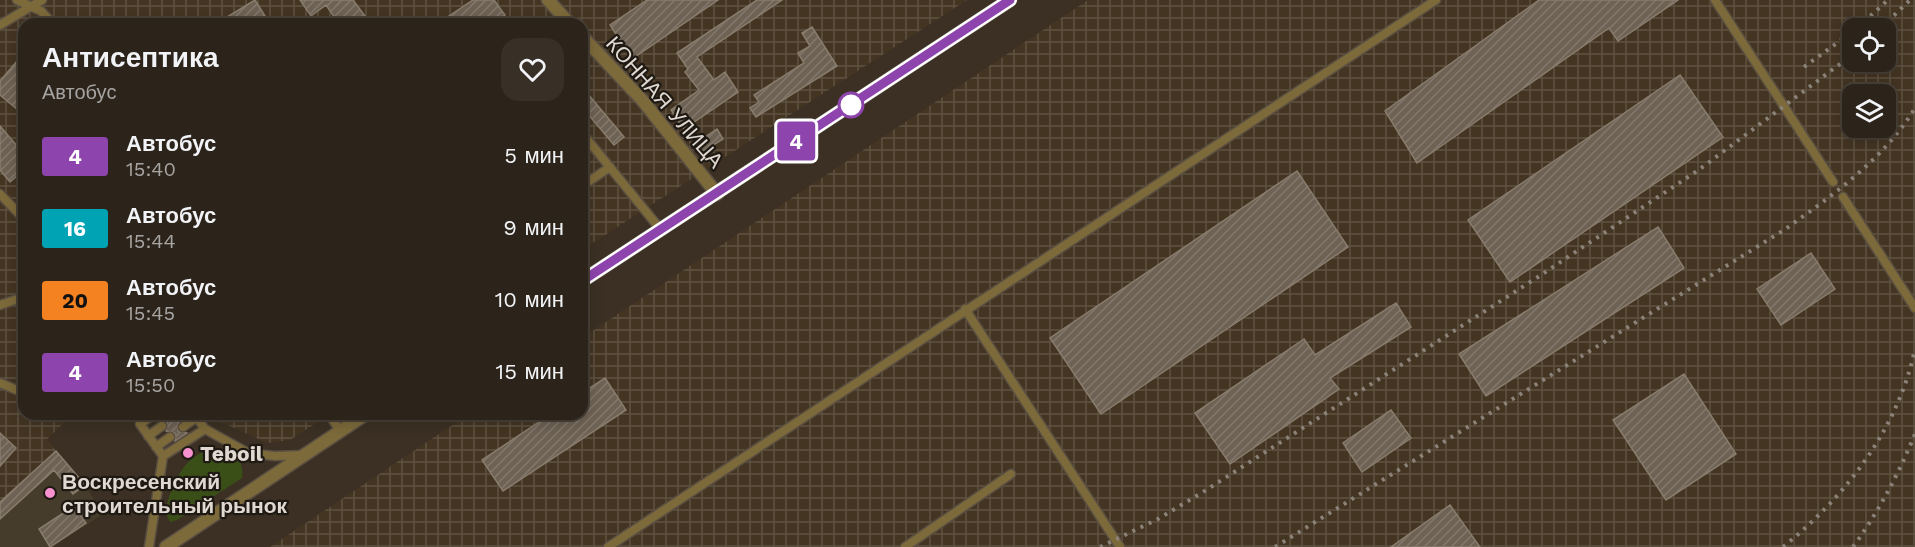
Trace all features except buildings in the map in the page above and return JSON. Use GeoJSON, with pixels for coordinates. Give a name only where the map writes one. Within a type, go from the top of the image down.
{"type":"FeatureCollection","features":[{"type":"Feature","properties":{"kind":"street"},"geometry":{"type":"LineString","coordinates":[[548,0],[564,18]]}},
{"type":"Feature","properties":{"kind":"street"},"geometry":{"type":"LineString","coordinates":[[588,277],[1010,0]]}},
{"type":"Feature","properties":{"kind":"street","name":"КОННАЯ УЛИЦА"},"geometry":{"type":"LineString","coordinates":[[588,42],[643,101],[717,194]]}},
{"type":"Feature","properties":{"kind":"street"},"geometry":{"type":"LineString","coordinates":[[166,547],[357,420]]}},
{"type":"Feature","properties":{"kind":"lane"},"geometry":{"type":"LineString","coordinates":[[17,0],[41,11],[47,18]]}},
{"type":"Feature","properties":{"kind":"lane"},"geometry":{"type":"LineString","coordinates":[[0,25],[42,0]]}},
{"type":"Feature","properties":{"kind":"lane"},"geometry":{"type":"LineString","coordinates":[[608,547],[1436,0]]}},
{"type":"Feature","properties":{"kind":"lane"},"geometry":{"type":"LineString","coordinates":[[1715,0],[1833,182]]}},
{"type":"Feature","properties":{"kind":"lane"},"geometry":{"type":"LineString","coordinates":[[588,140],[661,230]]}},
{"type":"Feature","properties":{"kind":"lane"},"geometry":{"type":"LineString","coordinates":[[588,182],[610,167]]}},
{"type":"Feature","properties":{"kind":"lane"},"geometry":{"type":"LineString","coordinates":[[0,194],[18,213]]}},
{"type":"Feature","properties":{"kind":"lane"},"geometry":{"type":"LineString","coordinates":[[1843,197],[1915,308]]}},
{"type":"Feature","properties":{"kind":"lane"},"geometry":{"type":"LineString","coordinates":[[0,305],[18,299]]}},
{"type":"Feature","properties":{"kind":"lane"},"geometry":{"type":"LineString","coordinates":[[965,309],[1120,547]]}},
{"type":"Feature","properties":{"kind":"lane"},"geometry":{"type":"LineString","coordinates":[[0,383],[18,390]]}},
{"type":"Feature","properties":{"kind":"lane"},"geometry":{"type":"LineString","coordinates":[[146,420],[140,424],[163,456],[148,547]]}},
{"type":"Feature","properties":{"kind":"lane"},"geometry":{"type":"LineString","coordinates":[[183,427],[191,420]]}},
{"type":"Feature","properties":{"kind":"lane"},"geometry":{"type":"LineString","coordinates":[[198,420],[205,429],[248,453],[276,456],[304,455]]}},
{"type":"Feature","properties":{"kind":"lane"},"geometry":{"type":"LineString","coordinates":[[333,420],[340,431]]}},
{"type":"Feature","properties":{"kind":"lane"},"geometry":{"type":"LineString","coordinates":[[148,436],[162,426]]}},
{"type":"Feature","properties":{"kind":"lane"},"geometry":{"type":"LineString","coordinates":[[163,456],[205,429]]}},
{"type":"Feature","properties":{"kind":"lane"},"geometry":{"type":"LineString","coordinates":[[156,447],[170,437]]}},
{"type":"Feature","properties":{"kind":"lane"},"geometry":{"type":"LineString","coordinates":[[904,547],[1011,474]]}},
{"type":"Feature","properties":{"kind":"shaded area"},"geometry":{"type":"Polygon","coordinates":[[[0,0],[967,0],[588,246],[588,18],[18,18],[18,420],[67,420],[47,439],[56,451],[0,502],[0,0]]]}},
{"type":"Feature","properties":{"kind":"shaded area"},"geometry":{"type":"Polygon","coordinates":[[[1088,0],[1915,0],[1915,547],[270,547],[460,420],[588,420],[588,334],[1088,0]]]}},
{"type":"Feature","properties":{"kind":"shaded area"},"geometry":{"type":"Polygon","coordinates":[[[219,420],[321,420],[290,440],[268,443],[219,420]]]}},
{"type":"Feature","properties":{"kind":"shaded area","name":"Воскресенский строительный рынок"},"geometry":{"type":"Polygon","coordinates":[[[56,451],[85,485],[103,514],[53,547],[0,547],[0,502],[56,451]]]}},
{"type":"Feature","properties":{"kind":"green space"},"geometry":{"type":"Polygon","coordinates":[[[214,449],[236,457],[241,466],[242,478],[177,520],[170,522],[165,512],[180,472],[195,457],[214,449]]]}},
{"type":"Feature","properties":{"kind":"railway"},"geometry":{"type":"LineString","coordinates":[[1868,18],[1888,0]]}},
{"type":"Feature","properties":{"kind":"railway"},"geometry":{"type":"LineString","coordinates":[[1891,18],[1910,0]]}},
{"type":"Feature","properties":{"kind":"railway"},"geometry":{"type":"LineString","coordinates":[[1804,67],[1842,39]]}},
{"type":"Feature","properties":{"kind":"railway"},"geometry":{"type":"LineString","coordinates":[[1100,547],[1158,519],[1203,492],[1538,277],[1700,169],[1842,62]]}},
{"type":"Feature","properties":{"kind":"railway"},"geometry":{"type":"LineString","coordinates":[[1275,547],[1784,230],[1838,190],[1873,160],[1915,108]]}},
{"type":"Feature","properties":{"kind":"railway"},"geometry":{"type":"LineString","coordinates":[[1783,547],[1828,506],[1866,459],[1896,407],[1915,349]]}},
{"type":"Feature","properties":{"kind":"railway"},"geometry":{"type":"LineString","coordinates":[[1853,547],[1887,492],[1915,434]]}},
{"type":"Feature","properties":{"kind":"bus line","name":"4"},"geometry":{"type":"LineString","coordinates":[[588,277],[1010,0]]}},
{"type":"Feature","properties":{"kind":"place","name":"Teboil"},"geometry":{"type":"Point","coordinates":[188,453]}},
{"type":"Feature","properties":{"kind":"place","name":"Воскресенский строительный рынок"},"geometry":{"type":"Point","coordinates":[50,493]}}]}
